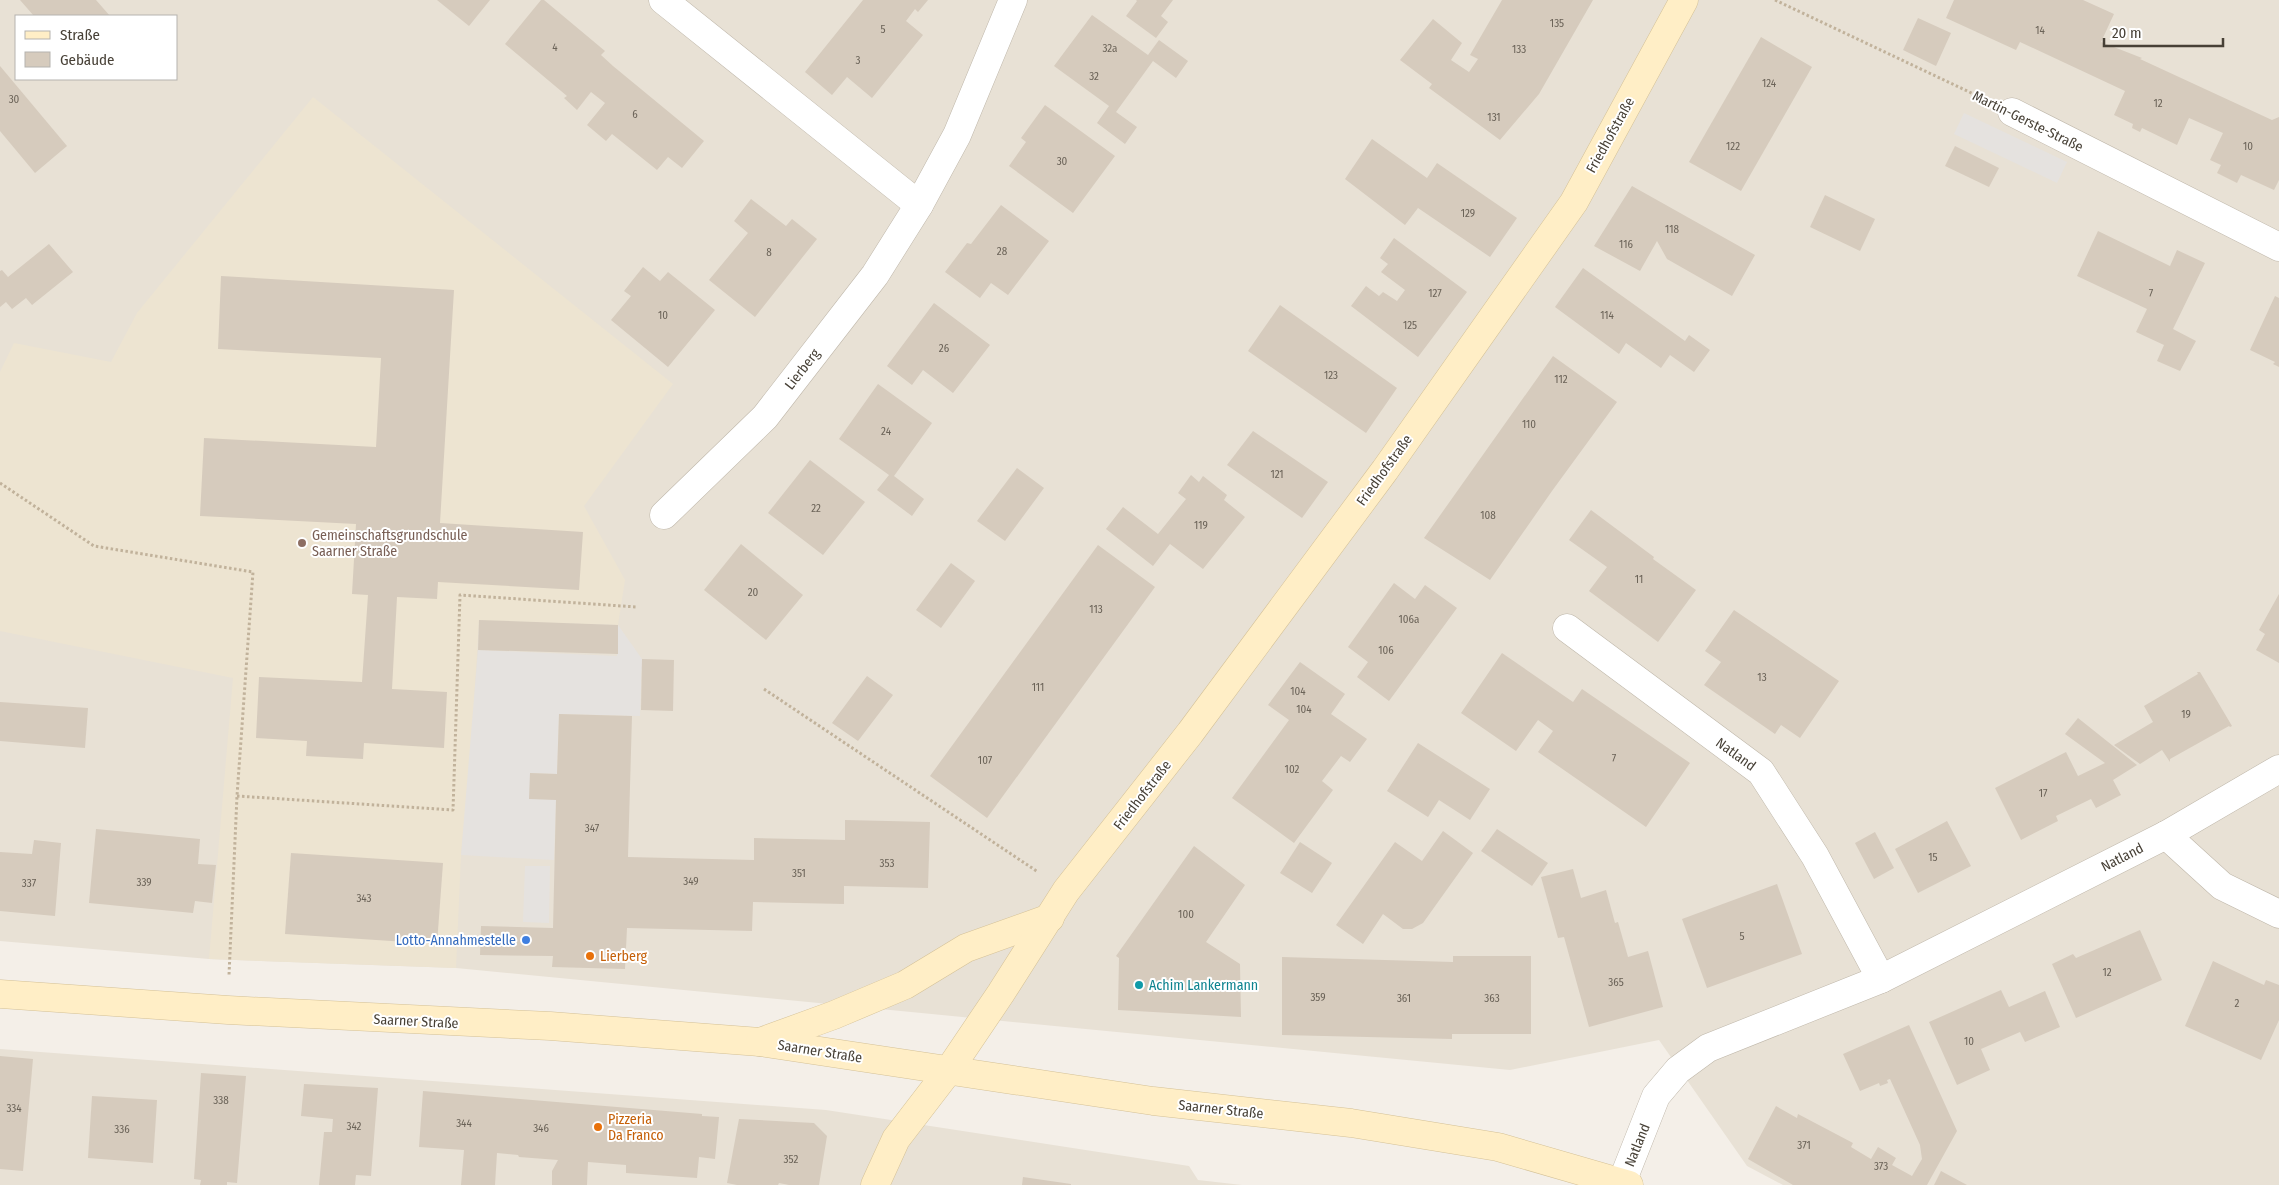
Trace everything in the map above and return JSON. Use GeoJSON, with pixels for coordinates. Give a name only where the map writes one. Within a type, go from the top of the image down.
{"type":"FeatureCollection","features":[{"type":"Feature","properties":{"kind":"street"},"geometry":{"type":"LineString","coordinates":[[663,0],[919,205]]}},
{"type":"Feature","properties":{"kind":"street","name":"Lierberg"},"geometry":{"type":"LineString","coordinates":[[664,516],[764,417],[875,275],[919,205],[957,135],[1013,0]]}},
{"type":"Feature","properties":{"kind":"street","name":"Friedhofstraße"},"geometry":{"type":"LineString","coordinates":[[875,1185],[896,1139],[949,1070],[1066,891],[1190,734],[1385,470],[1568,210],[1684,0]]}},
{"type":"Feature","properties":{"kind":"street","name":"Martin-Gerste-Straße"},"geometry":{"type":"LineString","coordinates":[[2012,112],[2279,247]]}},
{"type":"Feature","properties":{"kind":"street","name":"Natland"},"geometry":{"type":"LineString","coordinates":[[1567,628],[1761,772],[1814,856],[1882,979]]}},
{"type":"Feature","properties":{"kind":"street","name":"Natland"},"geometry":{"type":"LineString","coordinates":[[1626,1183],[1656,1096],[1678,1070],[1708,1048],[1882,979],[2166,835],[2279,769]]}},
{"type":"Feature","properties":{"kind":"street"},"geometry":{"type":"LineString","coordinates":[[2166,835],[2222,886],[2279,914]]}},
{"type":"Feature","properties":{"kind":"street"},"geometry":{"type":"LineString","coordinates":[[760,1042],[905,986],[966,948],[1050,918]]}},
{"type":"Feature","properties":{"kind":"street","name":"Saarner Straße"},"geometry":{"type":"LineString","coordinates":[[0,994],[228,1010],[550,1026],[760,1042],[1153,1101],[1380,1128],[1498,1147],[1626,1183]]}},
{"type":"Feature","properties":{"kind":"path","name":"Martin-Gerste-Straße"},"geometry":{"type":"LineString","coordinates":[[1775,0],[2012,112]]}},
{"type":"Feature","properties":{"kind":"path"},"geometry":{"type":"LineString","coordinates":[[0,483],[94,546],[253,572],[237,796],[228,1010]]}},
{"type":"Feature","properties":{"kind":"path"},"geometry":{"type":"LineString","coordinates":[[237,796],[453,810],[460,595],[637,607]]}},
{"type":"Feature","properties":{"kind":"path"},"geometry":{"type":"LineString","coordinates":[[764,689],[1066,891]]}},
{"type":"Feature","properties":{"kind":"shaded area"},"geometry":{"type":"Polygon","coordinates":[[[0,0],[2279,0],[2279,1185],[1783,1185],[1747,1166],[1659,1040],[1510,1070],[456,968],[209,959],[0,941],[0,0]]]}},
{"type":"Feature","properties":{"kind":"shaded area","name":"Gemeinschaftsgrundschule Saarner Straße"},"geometry":{"type":"Polygon","coordinates":[[[313,97],[673,384],[584,506],[625,580],[618,625],[479,621],[470,767],[461,855],[456,968],[209,959],[233,678],[0,631],[0,372],[14,343],[111,362],[137,313],[313,97]]]}},
{"type":"Feature","properties":{"kind":"shaded area"},"geometry":{"type":"Polygon","coordinates":[[[1964,113],[2067,162],[2057,183],[1954,134],[1964,113]]]}},
{"type":"Feature","properties":{"kind":"shaded area"},"geometry":{"type":"Polygon","coordinates":[[[618,625],[642,659],[640,716],[559,714],[557,774],[530,773],[556,800],[554,860],[461,855],[478,650],[617,656],[618,625]]]}},
{"type":"Feature","properties":{"kind":"shaded area"},"geometry":{"type":"Polygon","coordinates":[[[525,866],[550,866],[549,923],[523,922],[525,866]]]}},
{"type":"Feature","properties":{"kind":"shaded area"},"geometry":{"type":"Polygon","coordinates":[[[0,1049],[826,1110],[1189,1166],[1198,1180],[1242,1185],[0,1185],[0,1049]]]}},
{"type":"Feature","properties":{"kind":"building"},"geometry":{"type":"Polygon","coordinates":[[[20,0],[96,0],[109,15],[33,15],[20,0]]]}},
{"type":"Feature","properties":{"kind":"building"},"geometry":{"type":"Polygon","coordinates":[[[437,0],[490,0],[469,26],[437,0]]]}},
{"type":"Feature","properties":{"kind":"building"},"geometry":{"type":"Polygon","coordinates":[[[541,0],[544,0],[605,51],[601,55],[613,66],[704,141],[682,168],[668,157],[657,170],[612,134],[606,141],[587,125],[605,103],[591,92],[577,110],[564,98],[567,96],[505,44],[541,0]]]}},
{"type":"Feature","properties":{"kind":"building"},"geometry":{"type":"Polygon","coordinates":[[[863,0],[928,0],[918,12],[915,9],[906,21],[923,35],[872,98],[847,77],[832,95],[805,72],[863,0]]]}},
{"type":"Feature","properties":{"kind":"building"},"geometry":{"type":"Polygon","coordinates":[[[1136,0],[1173,0],[1161,16],[1168,22],[1156,38],[1126,16],[1136,0]]]}},
{"type":"Feature","properties":{"kind":"building"},"geometry":{"type":"Polygon","coordinates":[[[1502,0],[1593,0],[1539,94],[1500,140],[1429,88],[1432,84],[1400,60],[1433,19],[1462,43],[1451,60],[1469,72],[1478,59],[1470,55],[1502,0]]]}},
{"type":"Feature","properties":{"kind":"building"},"geometry":{"type":"Polygon","coordinates":[[[1954,0],[2083,0],[2114,14],[2101,42],[2142,58],[2140,59],[2272,120],[2279,117],[2279,180],[2274,190],[2241,175],[2237,183],[2217,173],[2221,165],[2210,160],[2223,133],[2189,118],[2177,145],[2142,128],[2140,132],[2132,128],[2133,124],[2114,115],[2125,91],[2020,42],[2016,50],[1946,18],[1954,0]]]}},
{"type":"Feature","properties":{"kind":"building"},"geometry":{"type":"Polygon","coordinates":[[[1092,15],[1148,55],[1159,40],[1188,61],[1176,78],[1153,61],[1116,112],[1137,127],[1125,144],[1097,123],[1109,106],[1054,66],[1092,15]]]}},
{"type":"Feature","properties":{"kind":"building"},"geometry":{"type":"Polygon","coordinates":[[[1918,18],[1951,33],[1936,66],[1903,50],[1918,18]]]}},
{"type":"Feature","properties":{"kind":"building"},"geometry":{"type":"Polygon","coordinates":[[[1761,37],[1812,67],[1741,191],[1689,162],[1761,37]]]}},
{"type":"Feature","properties":{"kind":"building"},"geometry":{"type":"Polygon","coordinates":[[[0,66],[67,146],[35,173],[0,131],[0,66]]]}},
{"type":"Feature","properties":{"kind":"building"},"geometry":{"type":"Polygon","coordinates":[[[1045,105],[1115,156],[1073,213],[1009,166],[1026,142],[1021,138],[1045,105]]]}},
{"type":"Feature","properties":{"kind":"building"},"geometry":{"type":"Polygon","coordinates":[[[1372,139],[1427,178],[1437,163],[1517,218],[1490,257],[1418,208],[1405,225],[1345,179],[1372,139]]]}},
{"type":"Feature","properties":{"kind":"building"},"geometry":{"type":"Polygon","coordinates":[[[1955,146],[1999,168],[1989,187],[1945,166],[1955,146]]]}},
{"type":"Feature","properties":{"kind":"building"},"geometry":{"type":"Polygon","coordinates":[[[1632,186],[1755,255],[1732,296],[1667,259],[1657,241],[1640,271],[1594,246],[1632,186]]]}},
{"type":"Feature","properties":{"kind":"building"},"geometry":{"type":"Polygon","coordinates":[[[1825,195],[1875,219],[1860,251],[1810,227],[1825,195]]]}},
{"type":"Feature","properties":{"kind":"building"},"geometry":{"type":"Polygon","coordinates":[[[751,199],[786,226],[792,219],[817,239],[755,317],[709,280],[748,233],[734,221],[751,199]]]}},
{"type":"Feature","properties":{"kind":"building"},"geometry":{"type":"Polygon","coordinates":[[[1001,205],[1049,241],[1008,295],[991,283],[980,298],[945,272],[967,243],[971,244],[1001,205]]]}},
{"type":"Feature","properties":{"kind":"building"},"geometry":{"type":"Polygon","coordinates":[[[2098,231],[2170,266],[2177,250],[2205,263],[2173,329],[2196,341],[2180,371],[2157,361],[2164,345],[2136,332],[2147,309],[2077,276],[2098,231]]]}},
{"type":"Feature","properties":{"kind":"building"},"geometry":{"type":"Polygon","coordinates":[[[1394,238],[1467,292],[1418,357],[1351,306],[1366,286],[1379,296],[1383,292],[1397,301],[1405,290],[1381,272],[1388,264],[1380,258],[1394,238]]]}},
{"type":"Feature","properties":{"kind":"building"},"geometry":{"type":"Polygon","coordinates":[[[49,244],[73,272],[32,305],[26,298],[12,309],[6,302],[0,307],[0,271],[2,270],[8,277],[49,244]]]}},
{"type":"Feature","properties":{"kind":"building"},"geometry":{"type":"Polygon","coordinates":[[[643,267],[660,281],[668,272],[715,310],[668,367],[611,320],[631,296],[624,291],[643,267]]]}},
{"type":"Feature","properties":{"kind":"building"},"geometry":{"type":"Polygon","coordinates":[[[1583,268],[1685,341],[1689,335],[1710,350],[1694,372],[1670,355],[1661,368],[1626,343],[1619,354],[1555,307],[1583,268]]]}},
{"type":"Feature","properties":{"kind":"building"},"geometry":{"type":"Polygon","coordinates":[[[221,276],[454,290],[440,523],[583,532],[579,590],[438,582],[437,599],[397,597],[392,689],[447,692],[444,748],[364,743],[363,759],[306,756],[307,741],[256,738],[259,677],[362,682],[368,595],[352,594],[356,524],[200,516],[204,438],[376,447],[381,358],[218,349],[221,276]]]}},
{"type":"Feature","properties":{"kind":"building"},"geometry":{"type":"Polygon","coordinates":[[[2275,296],[2279,298],[2279,367],[2273,364],[2275,362],[2250,350],[2275,296]]]}},
{"type":"Feature","properties":{"kind":"building"},"geometry":{"type":"Polygon","coordinates":[[[934,303],[990,345],[953,393],[923,370],[912,385],[887,366],[934,303]]]}},
{"type":"Feature","properties":{"kind":"building"},"geometry":{"type":"Polygon","coordinates":[[[1280,305],[1397,388],[1366,433],[1248,351],[1280,305]]]}},
{"type":"Feature","properties":{"kind":"building"},"geometry":{"type":"Polygon","coordinates":[[[1553,356],[1617,402],[1490,580],[1424,538],[1553,356]]]}},
{"type":"Feature","properties":{"kind":"building"},"geometry":{"type":"Polygon","coordinates":[[[878,384],[932,423],[894,476],[924,499],[912,516],[877,490],[889,475],[839,439],[878,384]]]}},
{"type":"Feature","properties":{"kind":"building"},"geometry":{"type":"Polygon","coordinates":[[[1253,431],[1328,482],[1302,518],[1227,465],[1253,431]]]}},
{"type":"Feature","properties":{"kind":"building"},"geometry":{"type":"Polygon","coordinates":[[[810,460],[865,502],[823,555],[768,513],[810,460]]]}},
{"type":"Feature","properties":{"kind":"building"},"geometry":{"type":"Polygon","coordinates":[[[1017,468],[1044,488],[1005,541],[977,521],[1017,468]]]}},
{"type":"Feature","properties":{"kind":"building"},"geometry":{"type":"Polygon","coordinates":[[[1191,475],[1199,482],[1203,476],[1227,495],[1224,500],[1245,517],[1203,569],[1170,544],[1153,566],[1106,529],[1123,507],[1158,534],[1186,499],[1178,493],[1191,475]]]}},
{"type":"Feature","properties":{"kind":"building"},"geometry":{"type":"Polygon","coordinates":[[[1591,510],[1696,590],[1658,642],[1589,591],[1607,567],[1569,540],[1591,510]]]}},
{"type":"Feature","properties":{"kind":"building"},"geometry":{"type":"Polygon","coordinates":[[[741,544],[803,595],[766,640],[704,590],[741,544]]]}},
{"type":"Feature","properties":{"kind":"building"},"geometry":{"type":"Polygon","coordinates":[[[1098,545],[1155,587],[987,818],[930,776],[1098,545]]]}},
{"type":"Feature","properties":{"kind":"building"},"geometry":{"type":"Polygon","coordinates":[[[951,563],[975,581],[941,628],[916,610],[951,563]]]}},
{"type":"Feature","properties":{"kind":"building"},"geometry":{"type":"Polygon","coordinates":[[[1394,583],[1415,599],[1425,585],[1457,608],[1389,701],[1357,677],[1368,662],[1348,647],[1394,583]]]}},
{"type":"Feature","properties":{"kind":"building"},"geometry":{"type":"Polygon","coordinates":[[[2279,594],[2279,663],[2256,650],[2265,634],[2259,630],[2279,594]]]}},
{"type":"Feature","properties":{"kind":"building"},"geometry":{"type":"Polygon","coordinates":[[[1734,610],[1839,681],[1800,738],[1781,725],[1775,734],[1704,685],[1721,662],[1705,651],[1734,610]]]}},
{"type":"Feature","properties":{"kind":"building"},"geometry":{"type":"Polygon","coordinates":[[[479,620],[618,625],[618,654],[478,650],[479,620]]]}},
{"type":"Feature","properties":{"kind":"building"},"geometry":{"type":"Polygon","coordinates":[[[1502,653],[1573,702],[1582,689],[1690,763],[1646,827],[1538,752],[1553,731],[1538,720],[1516,751],[1461,713],[1502,653]]]}},
{"type":"Feature","properties":{"kind":"building"},"geometry":{"type":"Polygon","coordinates":[[[642,659],[674,660],[673,711],[641,710],[642,659]]]}},
{"type":"Feature","properties":{"kind":"building"},"geometry":{"type":"Polygon","coordinates":[[[1300,662],[1345,694],[1331,714],[1367,739],[1350,762],[1341,756],[1322,781],[1333,790],[1294,843],[1232,798],[1289,720],[1268,705],[1300,662]]]}},
{"type":"Feature","properties":{"kind":"building"},"geometry":{"type":"Polygon","coordinates":[[[2197,672],[2200,672],[2232,726],[2170,759],[2170,762],[2162,750],[2140,764],[2114,745],[2153,722],[2144,706],[2198,674],[2197,672]]]}},
{"type":"Feature","properties":{"kind":"building"},"geometry":{"type":"Polygon","coordinates":[[[867,676],[893,695],[858,741],[832,723],[867,676]]]}},
{"type":"Feature","properties":{"kind":"building"},"geometry":{"type":"Polygon","coordinates":[[[0,702],[88,708],[85,748],[0,741],[0,702]]]}},
{"type":"Feature","properties":{"kind":"building"},"geometry":{"type":"Polygon","coordinates":[[[559,714],[632,716],[628,857],[754,860],[754,838],[845,840],[845,820],[930,822],[928,888],[844,886],[844,904],[753,902],[752,931],[627,928],[625,969],[552,967],[553,956],[480,955],[481,926],[553,928],[556,800],[529,799],[530,773],[557,774],[559,714]]]}},
{"type":"Feature","properties":{"kind":"building"},"geometry":{"type":"Polygon","coordinates":[[[2078,718],[2137,765],[2113,780],[2121,795],[2096,808],[2091,799],[2056,816],[2058,821],[2021,840],[1995,788],[2066,752],[2078,776],[2105,763],[2065,734],[2078,718]]]}},
{"type":"Feature","properties":{"kind":"building"},"geometry":{"type":"Polygon","coordinates":[[[1418,743],[1490,789],[1470,820],[1439,800],[1428,817],[1387,791],[1418,743]]]}},
{"type":"Feature","properties":{"kind":"building"},"geometry":{"type":"Polygon","coordinates":[[[1947,821],[1971,866],[1918,893],[1895,849],[1947,821]]]}},
{"type":"Feature","properties":{"kind":"building"},"geometry":{"type":"Polygon","coordinates":[[[96,829],[200,839],[198,864],[216,865],[212,903],[195,901],[193,913],[89,903],[96,829]]]}},
{"type":"Feature","properties":{"kind":"building"},"geometry":{"type":"Polygon","coordinates":[[[1497,829],[1548,863],[1532,886],[1481,851],[1497,829]]]}},
{"type":"Feature","properties":{"kind":"building"},"geometry":{"type":"Polygon","coordinates":[[[1443,831],[1473,853],[1423,923],[1412,929],[1403,929],[1383,914],[1363,944],[1336,925],[1395,842],[1422,861],[1443,831]]]}},
{"type":"Feature","properties":{"kind":"building"},"geometry":{"type":"Polygon","coordinates":[[[1875,832],[1894,868],[1874,879],[1855,843],[1875,832]]]}},
{"type":"Feature","properties":{"kind":"building"},"geometry":{"type":"Polygon","coordinates":[[[34,840],[61,843],[55,916],[0,911],[0,852],[32,854],[34,840]]]}},
{"type":"Feature","properties":{"kind":"building"},"geometry":{"type":"Polygon","coordinates":[[[1300,842],[1332,863],[1312,893],[1280,873],[1300,842]]]}},
{"type":"Feature","properties":{"kind":"building"},"geometry":{"type":"Polygon","coordinates":[[[1194,846],[1245,885],[1206,942],[1240,964],[1241,1017],[1118,1010],[1119,958],[1116,956],[1194,846]]]}},
{"type":"Feature","properties":{"kind":"building"},"geometry":{"type":"Polygon","coordinates":[[[291,853],[443,863],[437,944],[285,934],[291,853]]]}},
{"type":"Feature","properties":{"kind":"building"},"geometry":{"type":"Polygon","coordinates":[[[1573,869],[1581,898],[1606,890],[1615,923],[1618,922],[1628,957],[1648,951],[1663,1007],[1589,1027],[1564,937],[1558,938],[1541,877],[1573,869]]]}},
{"type":"Feature","properties":{"kind":"building"},"geometry":{"type":"Polygon","coordinates":[[[1777,884],[1802,954],[1707,988],[1682,919],[1777,884]]]}},
{"type":"Feature","properties":{"kind":"building"},"geometry":{"type":"Polygon","coordinates":[[[2140,930],[2162,980],[2076,1018],[2052,964],[2073,954],[2076,958],[2140,930]]]}},
{"type":"Feature","properties":{"kind":"building"},"geometry":{"type":"Polygon","coordinates":[[[1453,956],[1531,956],[1531,1034],[1452,1034],[1452,1039],[1282,1035],[1282,957],[1453,962],[1453,956]]]}},
{"type":"Feature","properties":{"kind":"building"},"geometry":{"type":"Polygon","coordinates":[[[2213,961],[2264,985],[2266,980],[2279,985],[2279,1020],[2261,1060],[2185,1026],[2213,961]]]}},
{"type":"Feature","properties":{"kind":"building"},"geometry":{"type":"Polygon","coordinates":[[[2001,990],[2009,1007],[2045,991],[2060,1027],[2025,1042],[2020,1032],[1981,1049],[1990,1070],[1957,1085],[1929,1022],[2001,990]]]}},
{"type":"Feature","properties":{"kind":"building"},"geometry":{"type":"Polygon","coordinates":[[[1909,1025],[1957,1131],[1927,1185],[1793,1185],[1748,1159],[1776,1106],[1797,1118],[1798,1114],[1853,1143],[1851,1147],[1871,1159],[1878,1147],[1896,1158],[1892,1165],[1912,1176],[1922,1159],[1920,1145],[1890,1079],[1887,1080],[1888,1083],[1880,1086],[1879,1083],[1860,1091],[1843,1054],[1909,1025]]]}},
{"type":"Feature","properties":{"kind":"building"},"geometry":{"type":"Polygon","coordinates":[[[0,1056],[33,1059],[23,1171],[0,1169],[0,1056]]]}},
{"type":"Feature","properties":{"kind":"building"},"geometry":{"type":"Polygon","coordinates":[[[201,1073],[246,1076],[237,1183],[227,1182],[227,1185],[200,1185],[201,1180],[194,1179],[201,1073]]]}},
{"type":"Feature","properties":{"kind":"building"},"geometry":{"type":"Polygon","coordinates":[[[304,1084],[378,1088],[371,1176],[356,1175],[355,1185],[319,1185],[324,1132],[332,1132],[333,1119],[301,1116],[304,1084]]]}},
{"type":"Feature","properties":{"kind":"building"},"geometry":{"type":"Polygon","coordinates":[[[423,1091],[702,1114],[702,1116],[719,1117],[715,1159],[699,1157],[697,1178],[626,1173],[626,1165],[588,1162],[587,1185],[552,1185],[552,1171],[558,1160],[497,1153],[495,1185],[461,1185],[464,1150],[419,1147],[423,1091]]]}},
{"type":"Feature","properties":{"kind":"building"},"geometry":{"type":"Polygon","coordinates":[[[92,1096],[157,1100],[153,1163],[88,1158],[92,1096]]]}},
{"type":"Feature","properties":{"kind":"building"},"geometry":{"type":"Polygon","coordinates":[[[739,1119],[814,1123],[827,1136],[819,1185],[779,1183],[778,1185],[737,1185],[727,1183],[739,1119]]]}},
{"type":"Feature","properties":{"kind":"building"},"geometry":{"type":"Polygon","coordinates":[[[1941,1171],[1967,1185],[1934,1185],[1941,1171]]]}},
{"type":"Feature","properties":{"kind":"building"},"geometry":{"type":"Polygon","coordinates":[[[1023,1177],[1071,1184],[1071,1185],[1022,1185],[1023,1177]]]}},
{"type":"Feature","properties":{"kind":"place","name":"Gemeinschaftsgrundschule Saarner Straße"},"geometry":{"type":"Point","coordinates":[302,543]}},
{"type":"Feature","properties":{"kind":"place","name":"Lotto-Annahmestelle"},"geometry":{"type":"Point","coordinates":[526,940]}},
{"type":"Feature","properties":{"kind":"place","name":"Lierberg"},"geometry":{"type":"Point","coordinates":[590,956]}},
{"type":"Feature","properties":{"kind":"place","name":"Achim Lankermann"},"geometry":{"type":"Point","coordinates":[1139,985]}},
{"type":"Feature","properties":{"kind":"place","name":"Pizzeria Da Franco"},"geometry":{"type":"Point","coordinates":[598,1127]}}]}
